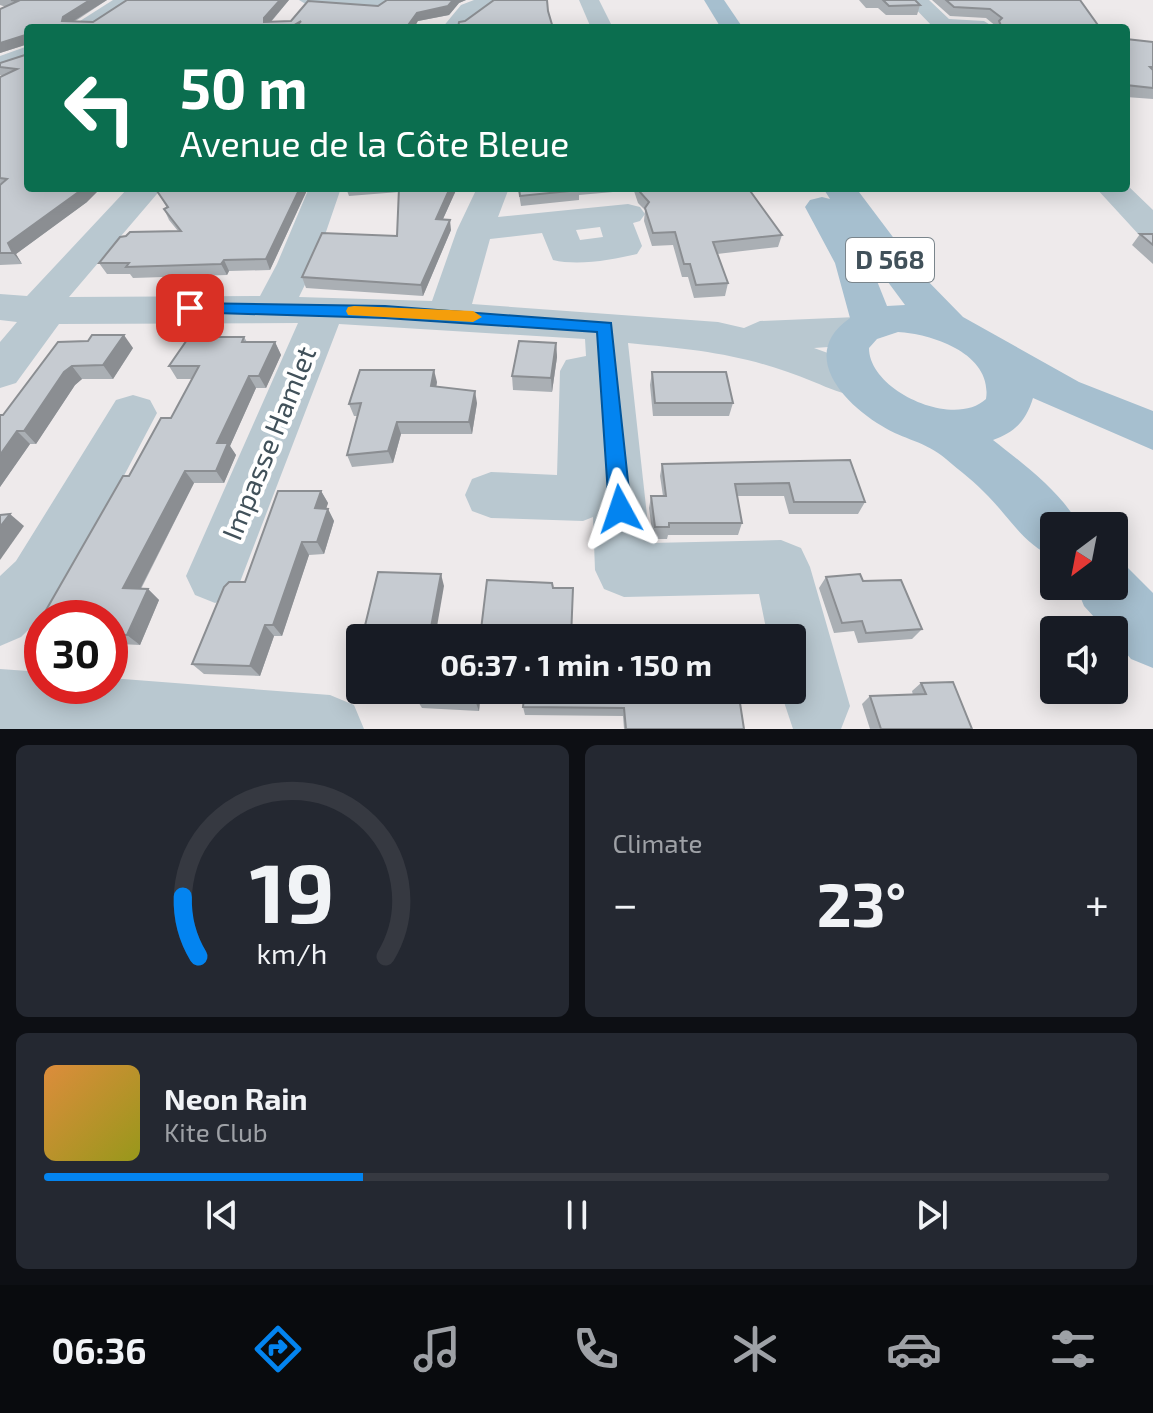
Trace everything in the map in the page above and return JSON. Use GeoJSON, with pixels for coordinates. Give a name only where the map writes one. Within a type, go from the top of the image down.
{"type":"FeatureCollection","features":[{"type":"Feature","properties":{"kind":"main road"},"geometry":{"type":"LineString","coordinates":[[700,0],[715,24]]}},
{"type":"Feature","properties":{"kind":"main road"},"geometry":{"type":"LineString","coordinates":[[714,0],[729,24]]}},
{"type":"Feature","properties":{"kind":"main road","name":"D 568"},"geometry":{"type":"LineString","coordinates":[[813,192],[854,263],[865,326]]}},
{"type":"Feature","properties":{"kind":"main road","name":"D 568"},"geometry":{"type":"LineString","coordinates":[[842,192],[906,282],[948,327]]}},
{"type":"Feature","properties":{"kind":"main road"},"geometry":{"type":"LineString","coordinates":[[1153,431],[1063,394],[948,327],[921,319],[895,318],[865,326],[848,343],[847,359],[856,381],[878,403],[898,414],[944,429],[977,429],[1004,412],[1072,416],[1153,438]]}},
{"type":"Feature","properties":{"kind":"main road"},"geometry":{"type":"LineString","coordinates":[[988,350],[1004,368],[1012,387],[1004,412],[1012,445],[1062,512]]}},
{"type":"Feature","properties":{"kind":"main road"},"geometry":{"type":"LineString","coordinates":[[944,429],[1005,479],[1040,517]]}},
{"type":"Feature","properties":{"kind":"main road"},"geometry":{"type":"LineString","coordinates":[[1128,598],[1153,631]]}},
{"type":"Feature","properties":{"kind":"main road"},"geometry":{"type":"LineString","coordinates":[[1118,600],[1153,637]]}},
{"type":"Feature","properties":{"kind":"street"},"geometry":{"type":"LineString","coordinates":[[87,24],[128,0]]}},
{"type":"Feature","properties":{"kind":"street"},"geometry":{"type":"LineString","coordinates":[[456,24],[468,9],[493,0]]}},
{"type":"Feature","properties":{"kind":"street"},"geometry":{"type":"LineString","coordinates":[[587,0],[600,24]]}},
{"type":"Feature","properties":{"kind":"street"},"geometry":{"type":"LineString","coordinates":[[917,0],[943,24]]}},
{"type":"Feature","properties":{"kind":"street"},"geometry":{"type":"LineString","coordinates":[[302,3],[380,5]]}},
{"type":"Feature","properties":{"kind":"street"},"geometry":{"type":"LineString","coordinates":[[0,65],[24,55]]}},
{"type":"Feature","properties":{"kind":"street"},"geometry":{"type":"LineString","coordinates":[[0,372],[41,320],[43,302],[142,192]]}},
{"type":"Feature","properties":{"kind":"street"},"geometry":{"type":"LineString","coordinates":[[273,309],[296,264],[323,192]]}},
{"type":"Feature","properties":{"kind":"street"},"geometry":{"type":"LineString","coordinates":[[448,315],[475,230],[491,192]]}},
{"type":"Feature","properties":{"kind":"street"},"geometry":{"type":"LineString","coordinates":[[1116,192],[1153,230]]}},
{"type":"Feature","properties":{"kind":"street"},"geometry":{"type":"LineString","coordinates":[[475,230],[555,221],[566,252],[624,246],[620,215]]}},
{"type":"Feature","properties":{"kind":"street"},"geometry":{"type":"LineString","coordinates":[[0,307],[43,311],[273,309],[448,315],[593,326],[718,337],[777,350],[856,381]]}},
{"type":"Feature","properties":{"kind":"street","name":"Impasse Hamlet"},"geometry":{"type":"LineString","coordinates":[[215,576],[324,311]]}},
{"type":"Feature","properties":{"kind":"street"},"geometry":{"type":"LineString","coordinates":[[491,495],[583,498],[593,326]]}},
{"type":"Feature","properties":{"kind":"street"},"geometry":{"type":"LineString","coordinates":[[593,326],[624,570],[781,567],[817,706]]}},
{"type":"Feature","properties":{"kind":"street"},"geometry":{"type":"LineString","coordinates":[[718,337],[865,326]]}},
{"type":"Feature","properties":{"kind":"street"},"geometry":{"type":"LineString","coordinates":[[0,616],[37,581],[133,413]]}},
{"type":"Feature","properties":{"kind":"street"},"geometry":{"type":"LineString","coordinates":[[0,702],[330,729]]}},
{"type":"Feature","properties":{"kind":"building"},"geometry":{"type":"Polygon","coordinates":[[[11,0],[90,0],[63,17],[62,21],[93,22],[127,0],[280,0],[264,22],[291,21],[308,1],[378,6],[387,0],[453,0],[448,6],[417,13],[409,24],[298,24],[301,21],[296,24],[24,24],[24,35],[0,43],[0,9],[18,1],[11,0]]]}},
{"type":"Feature","properties":{"kind":"building"},"geometry":{"type":"Polygon","coordinates":[[[494,0],[547,0],[552,24],[459,24],[494,0]]]}},
{"type":"Feature","properties":{"kind":"building"},"geometry":{"type":"Polygon","coordinates":[[[883,0],[915,0],[920,5],[889,6],[883,0]]]}},
{"type":"Feature","properties":{"kind":"building"},"geometry":{"type":"Polygon","coordinates":[[[946,0],[1080,0],[1097,24],[1000,24],[1002,18],[990,9],[954,7],[946,0]]]}},
{"type":"Feature","properties":{"kind":"building"},"geometry":{"type":"Polygon","coordinates":[[[1130,39],[1153,42],[1153,67],[1150,67],[1153,70],[1153,88],[1130,85],[1130,39]]]}},
{"type":"Feature","properties":{"kind":"building"},"geometry":{"type":"Polygon","coordinates":[[[24,55],[24,192],[78,192],[8,243],[13,253],[0,253],[0,185],[7,179],[0,178],[0,77],[17,69],[0,67],[0,63],[24,55]]]}},
{"type":"Feature","properties":{"kind":"building"},"geometry":{"type":"Polygon","coordinates":[[[158,192],[298,192],[266,259],[224,260],[221,264],[126,267],[129,263],[99,263],[120,237],[130,232],[181,231],[164,209],[168,207],[158,192]]]}},
{"type":"Feature","properties":{"kind":"building"},"geometry":{"type":"Polygon","coordinates":[[[399,192],[448,192],[436,219],[450,220],[421,285],[302,277],[322,233],[397,236],[399,192]]]}},
{"type":"Feature","properties":{"kind":"building"},"geometry":{"type":"Polygon","coordinates":[[[520,192],[559,192],[520,196],[520,192]]]}},
{"type":"Feature","properties":{"kind":"building"},"geometry":{"type":"Polygon","coordinates":[[[640,192],[751,192],[782,235],[713,242],[728,283],[696,285],[690,264],[684,264],[675,232],[653,233],[645,208],[649,202],[640,192]]]}},
{"type":"Feature","properties":{"kind":"building"},"geometry":{"type":"Polygon","coordinates":[[[1140,234],[1153,234],[1153,245],[1140,234]]]}},
{"type":"Feature","properties":{"kind":"building"},"geometry":{"type":"Polygon","coordinates":[[[92,335],[124,335],[103,365],[72,366],[64,372],[24,431],[17,431],[0,455],[0,415],[58,342],[88,341],[92,335]]]}},
{"type":"Feature","properties":{"kind":"building"},"geometry":{"type":"Polygon","coordinates":[[[189,337],[244,337],[242,342],[275,342],[259,376],[249,376],[217,443],[228,443],[216,471],[185,471],[123,588],[148,589],[128,633],[128,600],[52,600],[123,476],[129,476],[161,418],[171,418],[199,366],[169,366],[189,337]]]}},
{"type":"Feature","properties":{"kind":"building"},"geometry":{"type":"Polygon","coordinates":[[[519,341],[556,343],[551,378],[512,376],[519,341]]]}},
{"type":"Feature","properties":{"kind":"building"},"geometry":{"type":"Polygon","coordinates":[[[360,370],[434,370],[431,386],[475,391],[469,422],[397,422],[388,451],[347,455],[361,403],[349,404],[360,370]]]}},
{"type":"Feature","properties":{"kind":"building"},"geometry":{"type":"Polygon","coordinates":[[[652,372],[726,372],[733,403],[655,403],[652,372]]]}},
{"type":"Feature","properties":{"kind":"building"},"geometry":{"type":"Polygon","coordinates":[[[850,460],[865,502],[794,502],[789,483],[735,484],[742,523],[669,523],[669,527],[655,527],[651,496],[666,496],[662,464],[850,460]]]}},
{"type":"Feature","properties":{"kind":"building"},"geometry":{"type":"Polygon","coordinates":[[[278,491],[321,491],[315,508],[328,509],[317,542],[302,542],[273,625],[265,625],[250,666],[192,664],[224,587],[229,582],[245,582],[278,491]]]}},
{"type":"Feature","properties":{"kind":"building"},"geometry":{"type":"Polygon","coordinates":[[[10,514],[0,527],[0,515],[10,514]]]}},
{"type":"Feature","properties":{"kind":"building"},"geometry":{"type":"Polygon","coordinates":[[[378,572],[441,574],[432,624],[365,624],[378,572]]]}},
{"type":"Feature","properties":{"kind":"building"},"geometry":{"type":"Polygon","coordinates":[[[860,574],[863,581],[901,580],[922,629],[866,633],[862,621],[842,623],[826,577],[860,574]]]}},
{"type":"Feature","properties":{"kind":"building"},"geometry":{"type":"Polygon","coordinates":[[[487,580],[552,583],[553,588],[573,588],[572,624],[482,624],[487,580]]]}},
{"type":"Feature","properties":{"kind":"building"},"geometry":{"type":"Polygon","coordinates":[[[953,682],[972,729],[881,729],[870,696],[926,694],[921,683],[953,682]]]}},
{"type":"Feature","properties":{"kind":"building"},"geometry":{"type":"Polygon","coordinates":[[[523,704],[740,704],[744,729],[626,729],[624,708],[523,707],[523,704]]]}},
{"type":"Feature","properties":{"kind":"slow traffic"},"geometry":{"type":"LineString","coordinates":[[354,311],[473,317]]}},
{"type":"Feature","properties":{"kind":"route"},"geometry":{"type":"LineString","coordinates":[[190,308],[385,312],[605,327],[620,509]]}}]}
